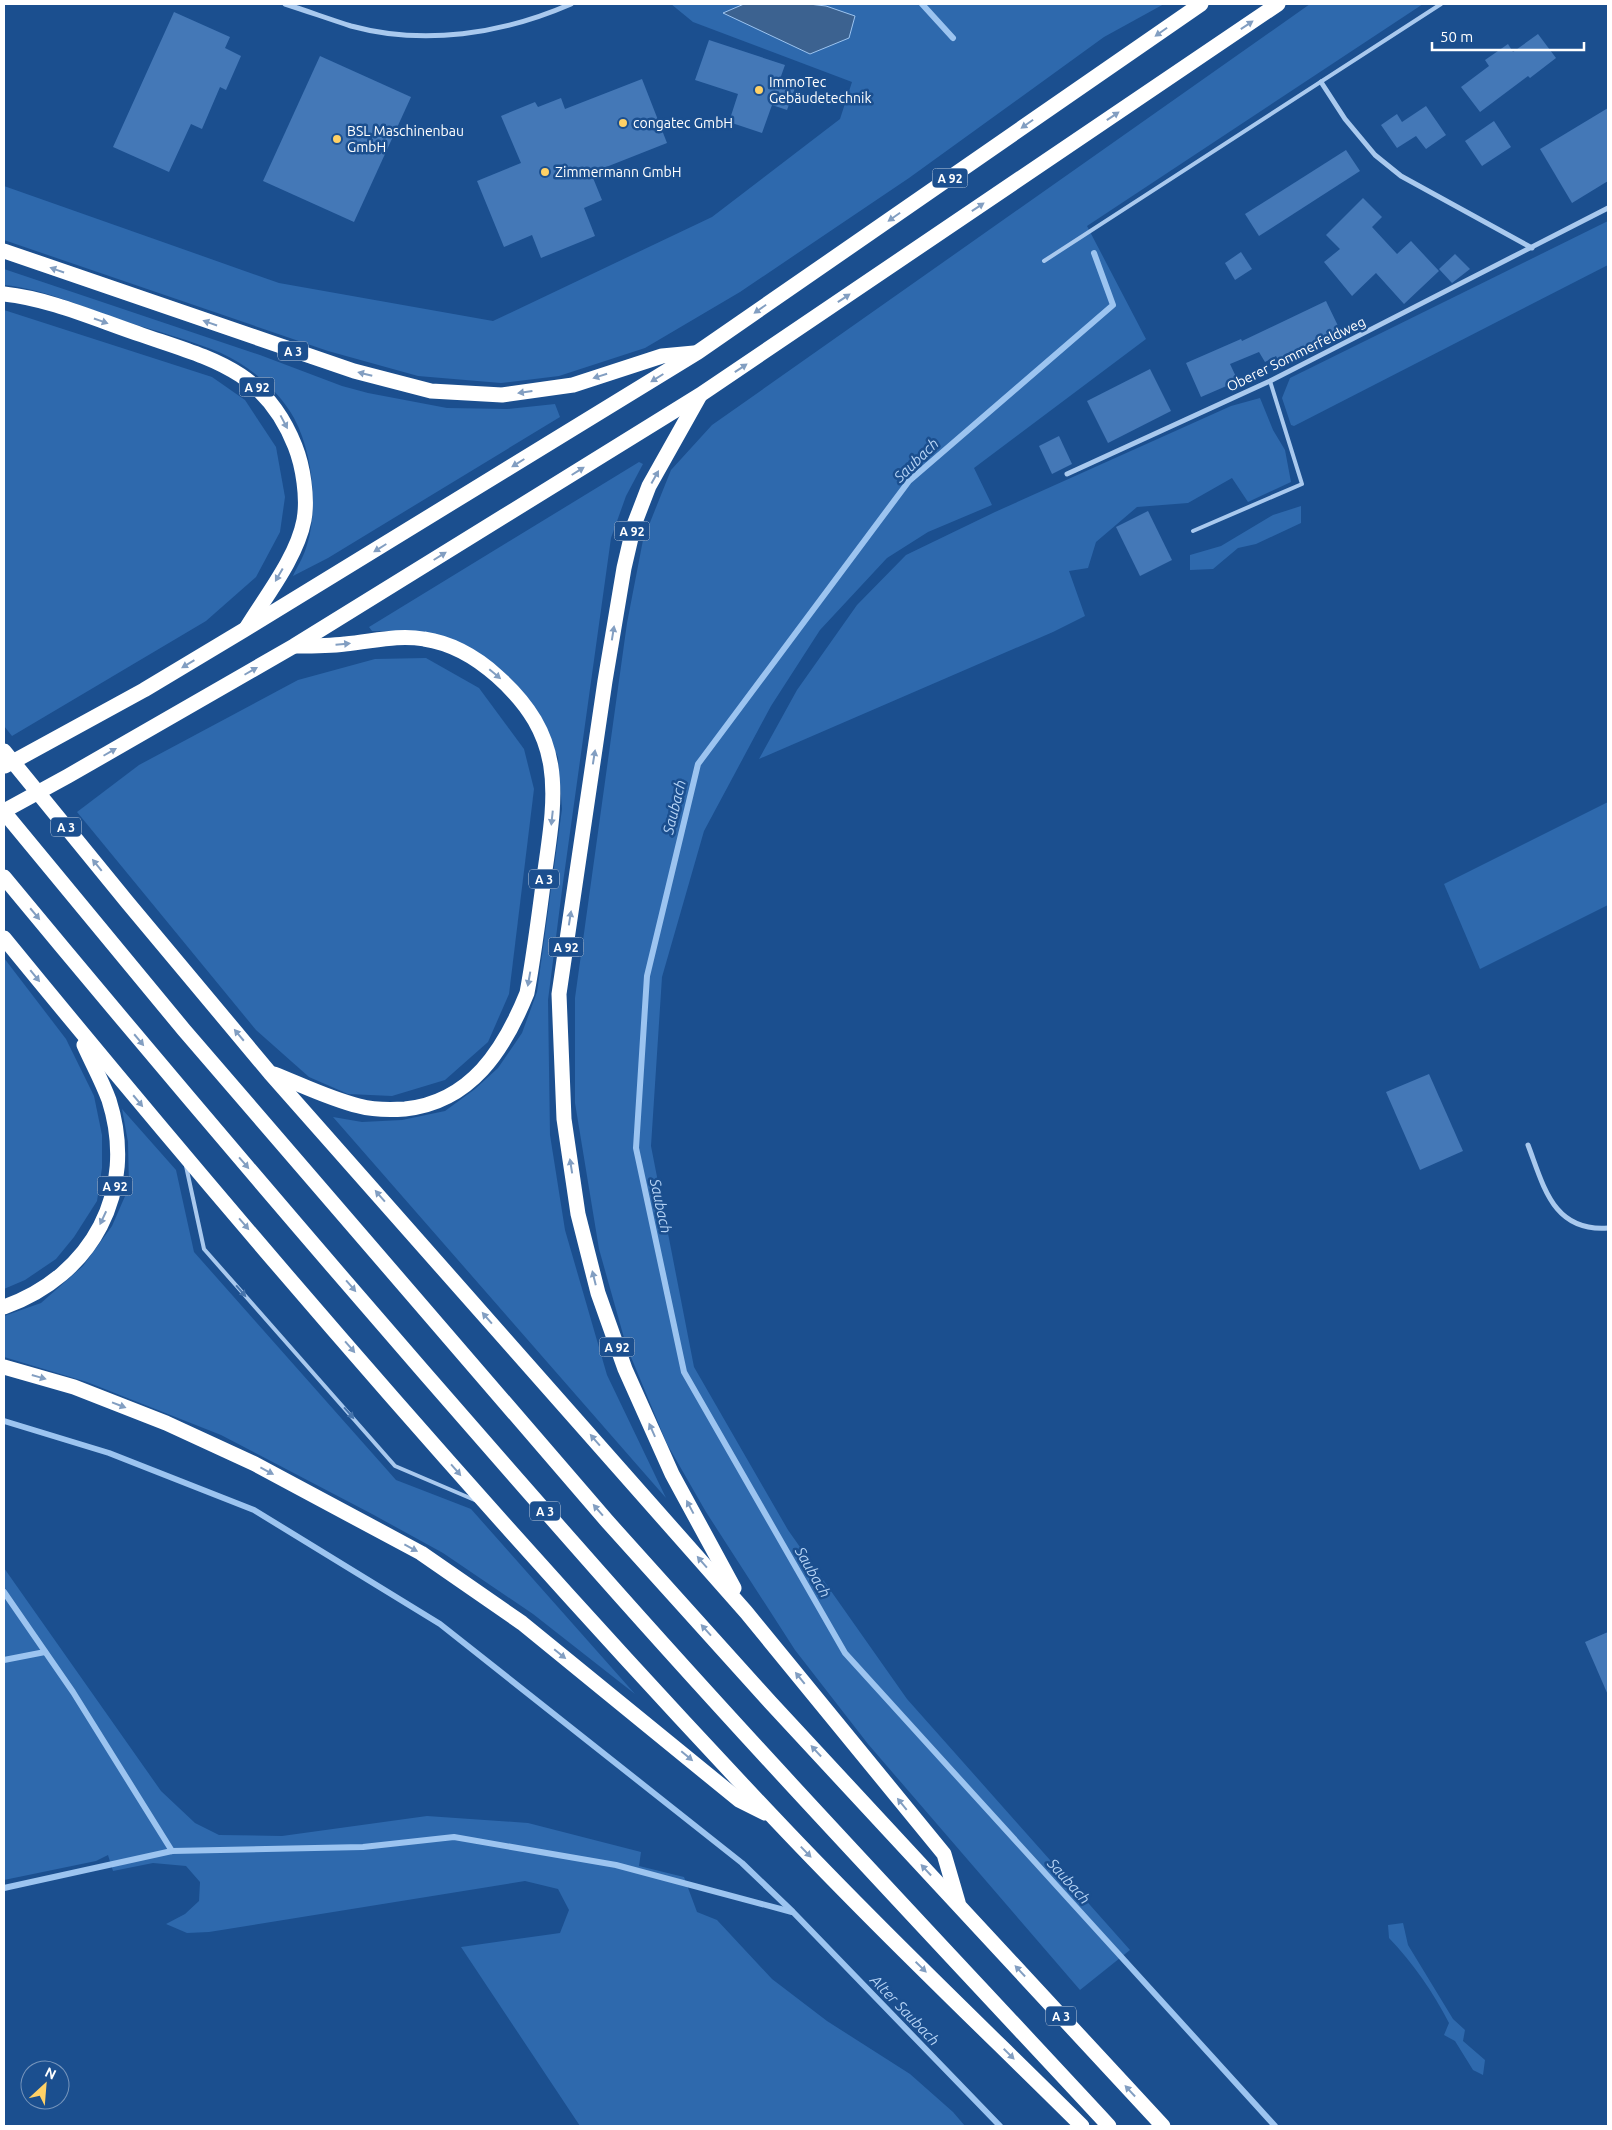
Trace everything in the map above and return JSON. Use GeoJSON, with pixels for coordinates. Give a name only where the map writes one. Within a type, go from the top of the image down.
{"type":"FeatureCollection","features":[{"type":"Feature","properties":{"kind":"highway","name":"A 92"},"geometry":{"type":"LineString","coordinates":[[4,767],[144,690],[698,352],[1201,4]]}},
{"type":"Feature","properties":{"kind":"highway","name":"A 92"},"geometry":{"type":"LineString","coordinates":[[4,812],[294,646],[700,395],[1278,4]]}},
{"type":"Feature","properties":{"kind":"highway","name":"A 3"},"geometry":{"type":"LineString","coordinates":[[4,252],[328,363],[430,391],[502,395],[573,385],[662,356],[698,352]]}},
{"type":"Feature","properties":{"kind":"highway","name":"A 92"},"geometry":{"type":"LineString","coordinates":[[4,294],[42,301],[212,359],[241,374],[260,390],[277,409],[301,461],[304,489],[304,520],[294,548],[244,630]]}},
{"type":"Feature","properties":{"kind":"highway","name":"A 92"},"geometry":{"type":"LineString","coordinates":[[700,395],[649,486],[634,525],[624,568],[558,994],[561,1081],[564,1119],[578,1214],[598,1293],[625,1369],[672,1474],[746,1612]]}},
{"type":"Feature","properties":{"kind":"highway","name":"A 3"},"geometry":{"type":"LineString","coordinates":[[270,1073],[361,1107],[392,1110],[418,1107],[437,1102],[478,1076],[502,1046],[515,1022],[527,993],[554,796],[550,758],[534,718],[508,685],[492,671],[459,650],[442,643],[406,637],[377,638],[346,644],[294,646]]}},
{"type":"Feature","properties":{"kind":"highway","name":"A 3"},"geometry":{"type":"LineString","coordinates":[[4,751],[270,1073],[746,1612],[944,1854],[959,1905]]}},
{"type":"Feature","properties":{"kind":"highway","name":"A 3"},"geometry":{"type":"LineString","coordinates":[[4,812],[184,1030],[601,1513],[770,1702],[1163,2126]]}},
{"type":"Feature","properties":{"kind":"highway","name":"A 3"},"geometry":{"type":"LineString","coordinates":[[4,877],[158,1063],[583,1554],[748,1737],[1109,2126]]}},
{"type":"Feature","properties":{"kind":"highway"},"geometry":{"type":"LineString","coordinates":[[4,938],[183,1154],[487,1506],[773,1817],[856,1903],[1082,2126]]}},
{"type":"Feature","properties":{"kind":"highway","name":"A 92"},"geometry":{"type":"LineString","coordinates":[[4,1307],[18,1302],[46,1287],[84,1254],[111,1202],[117,1177],[115,1130],[109,1101],[73,1023]]}},
{"type":"Feature","properties":{"kind":"highway"},"geometry":{"type":"LineString","coordinates":[[4,1367],[74,1387],[166,1423],[255,1464],[421,1553],[522,1623],[740,1800],[773,1817]]}},
{"type":"Feature","properties":{"kind":"street"},"geometry":{"type":"LineString","coordinates":[[285,4],[352,26],[400,35],[448,35],[492,30],[540,17],[571,4]]}},
{"type":"Feature","properties":{"kind":"street"},"geometry":{"type":"LineString","coordinates":[[1320,82],[1345,119],[1375,155],[1401,176],[1532,248]]}},
{"type":"Feature","properties":{"kind":"street","name":"Oberer Sommerfeldweg"},"geometry":{"type":"LineString","coordinates":[[1067,474],[1270,380],[1608,208]]}},
{"type":"Feature","properties":{"kind":"street"},"geometry":{"type":"LineString","coordinates":[[1528,1145],[1550,1202],[1564,1217],[1576,1225],[1590,1228],[1608,1228]]}},
{"type":"Feature","properties":{"kind":"lane"},"geometry":{"type":"LineString","coordinates":[[1044,261],[1440,4]]}},
{"type":"Feature","properties":{"kind":"lane"},"geometry":{"type":"LineString","coordinates":[[1193,531],[1302,484],[1270,380]]}},
{"type":"Feature","properties":{"kind":"lane"},"geometry":{"type":"LineString","coordinates":[[183,1154],[204,1249],[395,1466],[487,1506]]}},
{"type":"Feature","properties":{"kind":"shaded area"},"geometry":{"type":"Polygon","coordinates":[[[671,4],[1164,4],[1104,37],[909,178],[740,292],[645,348],[559,376],[501,383],[418,376],[328,351],[4,240],[4,186],[279,283],[493,321],[712,217],[840,119],[852,82],[693,22],[671,4]]]}},
{"type":"Feature","properties":{"kind":"shaded area"},"geometry":{"type":"Polygon","coordinates":[[[744,4],[809,4],[826,6],[855,16],[849,38],[810,54],[723,13],[744,4]]]}},
{"type":"Feature","properties":{"kind":"shaded area"},"geometry":{"type":"Polygon","coordinates":[[[1310,4],[1423,4],[1087,226],[1146,339],[974,468],[992,505],[928,532],[887,558],[820,630],[771,706],[704,831],[662,977],[651,1146],[694,1367],[788,1530],[907,1699],[1130,1950],[1080,1990],[868,1744],[795,1650],[706,1512],[667,1444],[626,1345],[599,1249],[575,1103],[575,998],[627,623],[643,540],[671,470],[712,425],[1310,4]]]}},
{"type":"Feature","properties":{"kind":"shaded area"},"geometry":{"type":"Polygon","coordinates":[[[1608,221],[1608,265],[1294,426],[1291,425],[1282,398],[1290,378],[1608,221]]]}},
{"type":"Feature","properties":{"kind":"shaded area"},"geometry":{"type":"Polygon","coordinates":[[[4,269],[260,355],[342,386],[368,393],[447,408],[507,409],[555,404],[560,417],[328,558],[293,576],[305,552],[310,533],[313,500],[312,482],[310,465],[301,432],[288,408],[272,389],[243,365],[209,348],[33,290],[4,285],[4,269]]]}},
{"type":"Feature","properties":{"kind":"shaded area"},"geometry":{"type":"Polygon","coordinates":[[[4,310],[212,377],[245,400],[276,447],[285,497],[280,532],[256,577],[206,621],[12,736],[4,726],[4,310]]]}},
{"type":"Feature","properties":{"kind":"shaded area"},"geometry":{"type":"Polygon","coordinates":[[[1260,398],[1273,430],[1285,450],[1291,482],[1248,502],[1232,478],[1188,503],[1137,507],[1096,542],[1088,568],[1069,571],[1085,616],[1053,632],[759,759],[797,690],[857,605],[906,555],[995,512],[1231,406],[1260,398]]]}},
{"type":"Feature","properties":{"kind":"shaded area"},"geometry":{"type":"Polygon","coordinates":[[[639,462],[643,464],[626,496],[611,538],[562,890],[548,1000],[550,1135],[565,1230],[607,1375],[666,1498],[333,1117],[362,1122],[402,1120],[445,1111],[475,1089],[498,1068],[522,1033],[537,992],[562,809],[558,757],[536,712],[494,667],[407,631],[372,631],[369,627],[639,462]]]}},
{"type":"Feature","properties":{"kind":"shaded area"},"geometry":{"type":"Polygon","coordinates":[[[1301,506],[1301,523],[1256,544],[1238,548],[1213,569],[1190,570],[1190,555],[1221,546],[1273,515],[1301,506]]]}},
{"type":"Feature","properties":{"kind":"shaded area"},"geometry":{"type":"Polygon","coordinates":[[[426,658],[479,688],[524,749],[534,789],[509,994],[488,1042],[445,1080],[392,1096],[348,1094],[309,1077],[256,1030],[77,812],[139,765],[298,680],[375,659],[426,658]]]}},
{"type":"Feature","properties":{"kind":"shaded area"},"geometry":{"type":"Polygon","coordinates":[[[1608,802],[1608,905],[1480,969],[1444,884],[1608,802]]]}},
{"type":"Feature","properties":{"kind":"shaded area"},"geometry":{"type":"Polygon","coordinates":[[[4,958],[66,1039],[94,1096],[102,1135],[102,1168],[97,1201],[74,1237],[56,1259],[25,1280],[4,1289],[4,958]]]}},
{"type":"Feature","properties":{"kind":"shaded area"},"geometry":{"type":"Polygon","coordinates":[[[122,1109],[176,1170],[194,1252],[396,1480],[471,1509],[635,1694],[533,1614],[443,1553],[372,1514],[221,1435],[87,1382],[4,1357],[4,1316],[41,1303],[83,1266],[112,1226],[129,1187],[128,1142],[122,1109]]]}},
{"type":"Feature","properties":{"kind":"shaded area"},"geometry":{"type":"Polygon","coordinates":[[[4,1568],[161,1791],[195,1823],[219,1835],[282,1836],[427,1816],[528,1823],[641,1852],[639,1866],[684,1877],[697,1912],[717,1920],[772,1979],[827,2021],[910,2074],[953,2112],[965,2126],[580,2126],[461,1947],[560,1933],[569,1910],[558,1889],[525,1881],[209,1932],[187,1933],[166,1924],[185,1914],[199,1901],[200,1882],[186,1866],[153,1863],[113,1871],[108,1855],[96,1861],[4,1880],[4,1568]]]}},
{"type":"Feature","properties":{"kind":"shaded area"},"geometry":{"type":"Polygon","coordinates":[[[1403,1923],[1408,1945],[1453,2019],[1465,2030],[1463,2041],[1485,2060],[1483,2075],[1473,2070],[1455,2041],[1444,2035],[1449,2023],[1443,2011],[1414,1968],[1389,1938],[1388,1925],[1403,1923]]]}},
{"type":"Feature","properties":{"kind":"building"},"geometry":{"type":"Polygon","coordinates":[[[174,12],[230,37],[225,48],[241,56],[226,90],[220,87],[202,129],[191,124],[169,172],[113,147],[174,12]]]}},
{"type":"Feature","properties":{"kind":"building"},"geometry":{"type":"Polygon","coordinates":[[[1538,34],[1556,58],[1530,78],[1528,76],[1480,112],[1461,87],[1489,66],[1485,60],[1508,44],[1513,52],[1538,34]]]}},
{"type":"Feature","properties":{"kind":"building","name":"ImmoTec Gebäudetechnik"},"geometry":{"type":"Polygon","coordinates":[[[709,40],[785,65],[780,79],[796,85],[787,110],[772,105],[762,133],[729,122],[738,94],[695,80],[709,40]]]}},
{"type":"Feature","properties":{"kind":"building","name":"BSL Maschinenbau GmbH"},"geometry":{"type":"Polygon","coordinates":[[[320,56],[411,97],[354,222],[263,181],[320,56]]]}},
{"type":"Feature","properties":{"kind":"building","name":"Zimmermann GmbH"},"geometry":{"type":"Polygon","coordinates":[[[642,79],[667,143],[591,173],[602,200],[584,208],[595,236],[541,258],[532,235],[504,247],[477,181],[521,163],[501,116],[535,102],[538,107],[561,98],[565,109],[642,79]]]}},
{"type":"Feature","properties":{"kind":"building"},"geometry":{"type":"Polygon","coordinates":[[[1426,106],[1446,135],[1426,149],[1416,136],[1397,148],[1381,125],[1397,114],[1402,122],[1426,106]]]}},
{"type":"Feature","properties":{"kind":"building"},"geometry":{"type":"Polygon","coordinates":[[[1608,108],[1608,181],[1572,203],[1540,149],[1608,108]]]}},
{"type":"Feature","properties":{"kind":"building"},"geometry":{"type":"Polygon","coordinates":[[[1494,121],[1511,147],[1482,166],[1465,141],[1494,121]]]}},
{"type":"Feature","properties":{"kind":"building"},"geometry":{"type":"Polygon","coordinates":[[[1346,150],[1360,171],[1259,236],[1245,214],[1346,150]]]}},
{"type":"Feature","properties":{"kind":"building"},"geometry":{"type":"Polygon","coordinates":[[[1363,198],[1382,217],[1372,227],[1397,254],[1411,241],[1439,271],[1404,304],[1376,273],[1352,296],[1324,262],[1340,249],[1326,235],[1363,198]]]}},
{"type":"Feature","properties":{"kind":"building"},"geometry":{"type":"Polygon","coordinates":[[[1241,252],[1252,269],[1235,280],[1225,263],[1241,252]]]}},
{"type":"Feature","properties":{"kind":"building"},"geometry":{"type":"Polygon","coordinates":[[[1455,254],[1470,269],[1452,283],[1439,269],[1455,254]]]}},
{"type":"Feature","properties":{"kind":"building"},"geometry":{"type":"Polygon","coordinates":[[[1326,301],[1340,330],[1278,360],[1276,356],[1265,362],[1259,352],[1230,364],[1238,381],[1201,397],[1186,363],[1241,339],[1242,341],[1326,301]]]}},
{"type":"Feature","properties":{"kind":"building"},"geometry":{"type":"Polygon","coordinates":[[[1150,369],[1171,411],[1108,443],[1087,401],[1150,369]]]}},
{"type":"Feature","properties":{"kind":"building"},"geometry":{"type":"Polygon","coordinates":[[[1059,436],[1072,464],[1052,474],[1039,446],[1059,436]]]}},
{"type":"Feature","properties":{"kind":"building"},"geometry":{"type":"Polygon","coordinates":[[[1148,511],[1172,560],[1140,576],[1116,527],[1148,511]]]}},
{"type":"Feature","properties":{"kind":"building"},"geometry":{"type":"Polygon","coordinates":[[[1429,1074],[1463,1151],[1420,1170],[1386,1092],[1429,1074]]]}},
{"type":"Feature","properties":{"kind":"building"},"geometry":{"type":"Polygon","coordinates":[[[1608,1632],[1608,1695],[1585,1642],[1608,1632]]]}},
{"type":"Feature","properties":{"kind":"waterway","name":"Saubach"},"geometry":{"type":"LineString","coordinates":[[922,4],[953,38]]}},
{"type":"Feature","properties":{"kind":"waterway","name":"Saubach"},"geometry":{"type":"LineString","coordinates":[[1094,253],[1113,305],[909,481],[698,764],[647,976],[636,1148],[684,1372],[845,1653],[1275,2126]]}},
{"type":"Feature","properties":{"kind":"waterway","name":"Alter Saubach"},"geometry":{"type":"LineString","coordinates":[[4,1421],[109,1453],[254,1510],[440,1624],[742,1863],[793,1912],[1000,2126]]}},
{"type":"Feature","properties":{"kind":"waterway"},"geometry":{"type":"LineString","coordinates":[[4,1592],[73,1692],[172,1851]]}},
{"type":"Feature","properties":{"kind":"waterway"},"geometry":{"type":"LineString","coordinates":[[4,1660],[45,1652]]}},
{"type":"Feature","properties":{"kind":"waterway"},"geometry":{"type":"LineString","coordinates":[[4,1888],[172,1851],[363,1847],[454,1837],[616,1865],[792,1912]]}},
{"type":"Feature","properties":{"kind":"place","name":"ImmoTec Gebäudetechnik"},"geometry":{"type":"Point","coordinates":[759,90]}},
{"type":"Feature","properties":{"kind":"place","name":"congatec GmbH"},"geometry":{"type":"Point","coordinates":[623,123]}},
{"type":"Feature","properties":{"kind":"place","name":"BSL Maschinenbau GmbH"},"geometry":{"type":"Point","coordinates":[337,139]}},
{"type":"Feature","properties":{"kind":"place","name":"Zimmermann GmbH"},"geometry":{"type":"Point","coordinates":[545,172]}}]}
